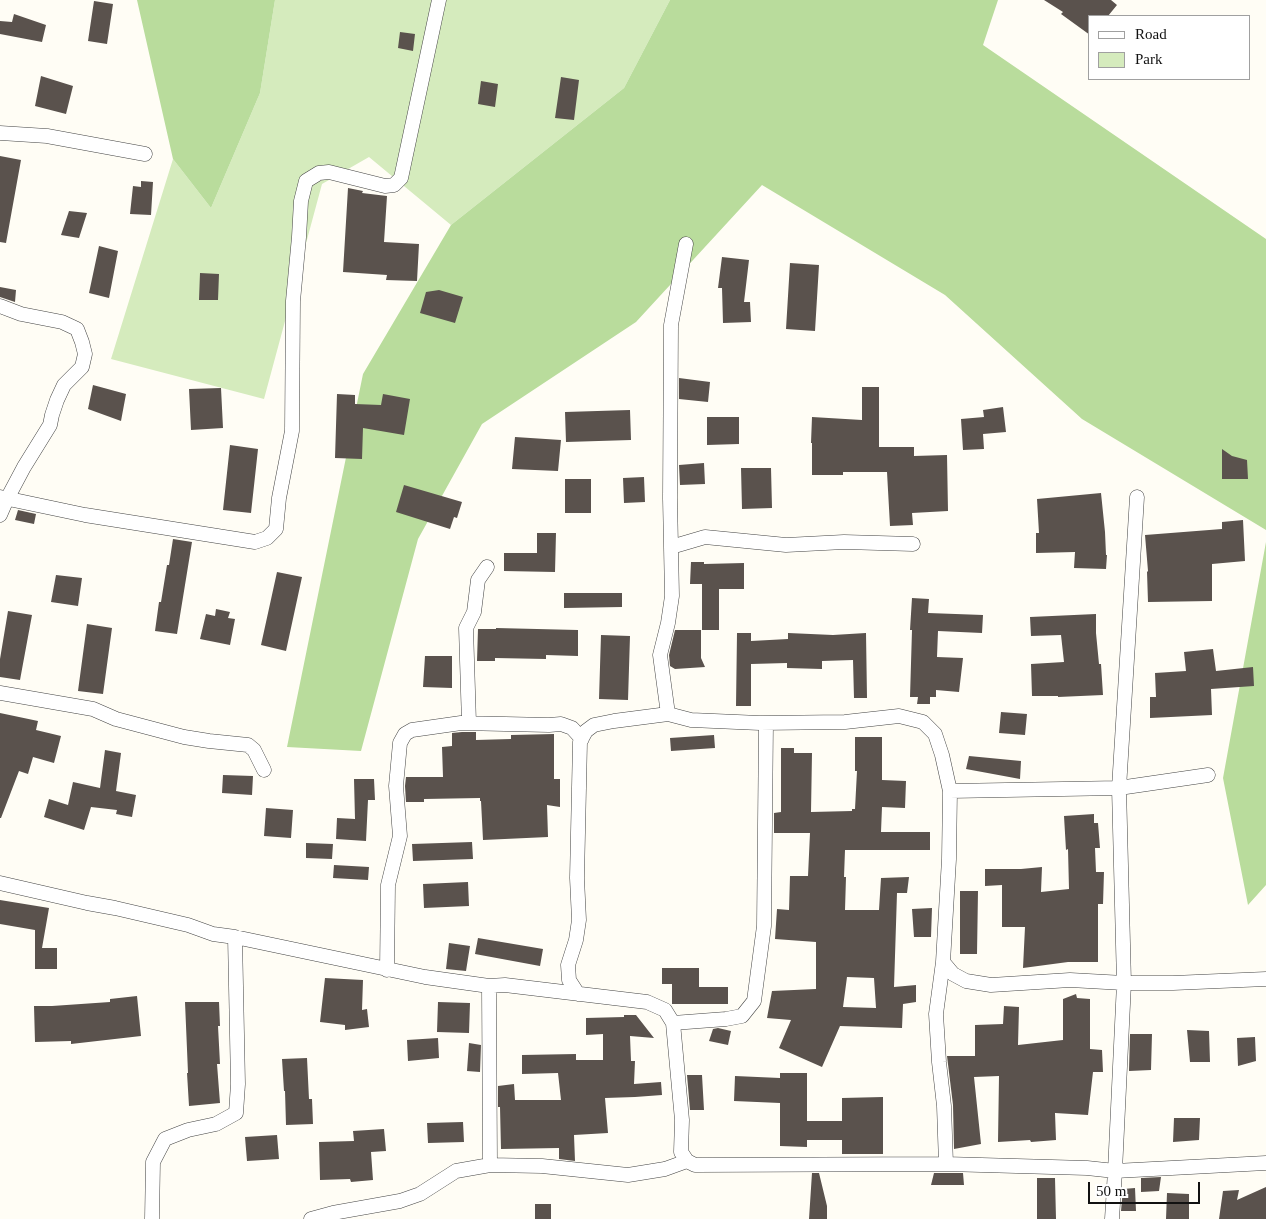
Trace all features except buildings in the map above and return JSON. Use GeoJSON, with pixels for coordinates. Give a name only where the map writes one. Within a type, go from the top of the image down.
{"type":"FeatureCollection","features":[{"type":"Feature","properties":{"kind":"street"},"geometry":{"type":"LineString","coordinates":[[3,498],[85,515],[255,542],[267,538],[276,529],[292,431],[293,301],[302,201],[306,181],[319,173],[329,172],[385,186],[394,185],[401,178],[439,0]]}},
{"type":"Feature","properties":{"kind":"street"},"geometry":{"type":"LineString","coordinates":[[0,133],[47,136],[144,154]]}},
{"type":"Feature","properties":{"kind":"street"},"geometry":{"type":"LineString","coordinates":[[668,714],[660,655],[672,596],[670,498],[671,325],[686,244]]}},
{"type":"Feature","properties":{"kind":"street"},"geometry":{"type":"LineString","coordinates":[[0,306],[21,314],[62,322],[78,329],[84,354],[82,367],[64,385],[54,408],[50,425],[3,498],[0,515]]}},
{"type":"Feature","properties":{"kind":"street"},"geometry":{"type":"LineString","coordinates":[[1112,1219],[1124,983],[1119,788],[1137,497]]}},
{"type":"Feature","properties":{"kind":"street"},"geometry":{"type":"LineString","coordinates":[[671,547],[705,537],[786,545],[844,542],[913,544]]}},
{"type":"Feature","properties":{"kind":"street"},"geometry":{"type":"LineString","coordinates":[[469,723],[466,628],[474,612],[478,580],[487,567]]}},
{"type":"Feature","properties":{"kind":"street"},"geometry":{"type":"LineString","coordinates":[[0,693],[93,709],[116,719],[184,737],[248,746],[254,750],[264,770]]}},
{"type":"Feature","properties":{"kind":"street"},"geometry":{"type":"LineString","coordinates":[[578,994],[569,980],[568,965],[576,940],[579,920],[577,878],[580,742],[586,732],[594,725],[668,714],[692,720],[766,723],[845,722],[899,716],[923,722],[935,734],[950,791],[949,859],[943,962],[936,1014],[944,1106],[946,1164]]}},
{"type":"Feature","properties":{"kind":"street"},"geometry":{"type":"LineString","coordinates":[[387,970],[388,885],[400,836],[396,786],[400,743],[406,734],[412,730],[469,723],[561,724],[572,728],[582,739]]}},
{"type":"Feature","properties":{"kind":"street"},"geometry":{"type":"LineString","coordinates":[[673,1023],[742,1016],[754,1001],[764,926],[766,723]]}},
{"type":"Feature","properties":{"kind":"street"},"geometry":{"type":"LineString","coordinates":[[950,791],[1119,788],[1208,775]]}},
{"type":"Feature","properties":{"kind":"street"},"geometry":{"type":"LineString","coordinates":[[0,883],[188,925],[213,934],[425,977],[489,986],[505,985],[647,1002],[665,1010],[673,1023],[682,1120],[681,1152],[687,1161],[695,1165],[946,1164],[1114,1170],[1266,1163]]}},
{"type":"Feature","properties":{"kind":"street"},"geometry":{"type":"LineString","coordinates":[[152,1219],[154,1162],[165,1139],[188,1130],[216,1124],[236,1113],[238,1084],[236,938]]}},
{"type":"Feature","properties":{"kind":"street"},"geometry":{"type":"LineString","coordinates":[[943,962],[953,974],[966,981],[991,985],[1070,980],[1124,983],[1266,978]]}},
{"type":"Feature","properties":{"kind":"street"},"geometry":{"type":"LineString","coordinates":[[489,986],[490,1165]]}},
{"type":"Feature","properties":{"kind":"street"},"geometry":{"type":"LineString","coordinates":[[311,1219],[333,1213],[400,1201],[420,1194],[456,1171],[490,1165],[542,1166],[628,1175],[665,1169],[687,1161]]}},
{"type":"Feature","properties":{"kind":"green space"},"geometry":{"type":"Polygon","coordinates":[[[137,0],[275,0],[260,93],[211,208],[173,159],[137,0]]]}},
{"type":"Feature","properties":{"kind":"green space"},"geometry":{"type":"Polygon","coordinates":[[[275,0],[670,0],[624,88],[451,225],[369,157],[322,184],[264,399],[111,359],[173,159],[211,208],[260,93],[275,0]]]}},
{"type":"Feature","properties":{"kind":"green space"},"geometry":{"type":"Polygon","coordinates":[[[670,0],[998,0],[983,45],[1266,239],[1266,530],[1082,419],[945,295],[762,185],[636,322],[482,424],[418,539],[361,751],[287,747],[363,374],[451,225],[624,88],[670,0]]]}},
{"type":"Feature","properties":{"kind":"green space"},"geometry":{"type":"Polygon","coordinates":[[[1266,542],[1266,885],[1248,905],[1223,778],[1266,542]]]}}]}
